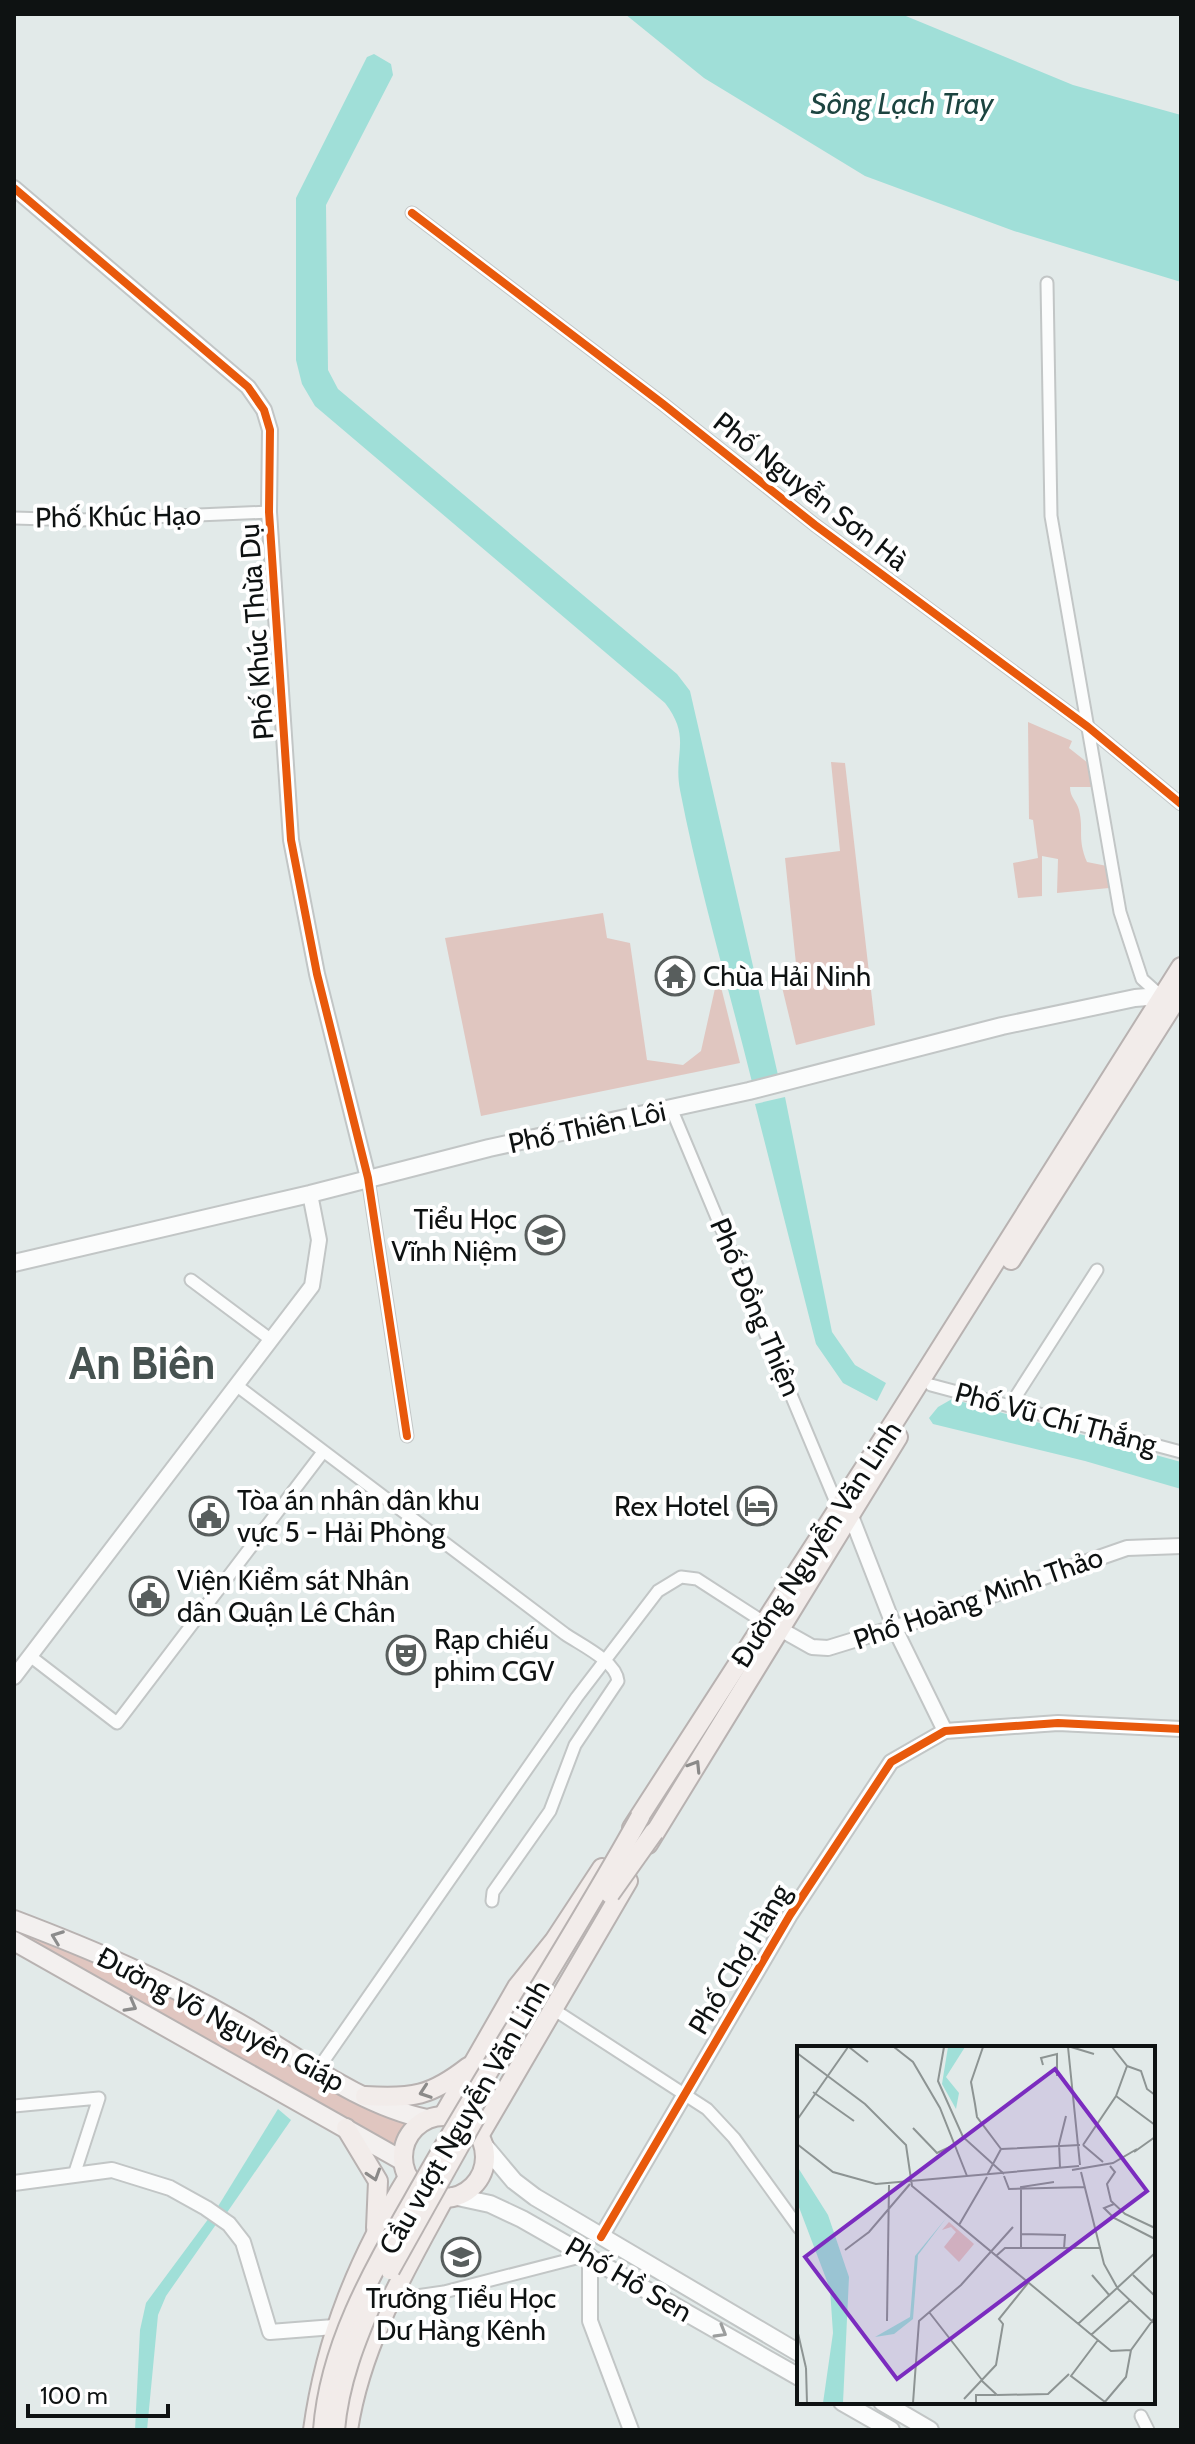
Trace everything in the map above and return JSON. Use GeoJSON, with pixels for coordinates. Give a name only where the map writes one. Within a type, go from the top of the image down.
{"type":"FeatureCollection","features":[{"type":"Feature","properties":{"kind":"highway","name":"Đường Nguyễn Văn Linh"},"geometry":{"type":"LineString","coordinates":[[481,2140],[520,2064],[773,1626],[1176,994],[1181,967]]}},
{"type":"Feature","properties":{"kind":"highway","name":"Đường Nguyễn Văn Linh"},"geometry":{"type":"LineString","coordinates":[[435,2118],[479,2055],[517,1987],[773,1626]]}},
{"type":"Feature","properties":{"kind":"highway","name":"Cầu vượt Nguyễn Văn Linh"},"geometry":{"type":"LineString","coordinates":[[323,2430],[334,2359],[366,2288],[445,2144],[640,1817]]}},
{"type":"Feature","properties":{"kind":"highway","name":"Cầu vượt Nguyễn Văn Linh"},"geometry":{"type":"LineString","coordinates":[[335,2430],[350,2353],[376,2295],[542,2002],[618,1880],[654,1832]]}},
{"type":"Feature","properties":{"kind":"highway"},"geometry":{"type":"LineString","coordinates":[[365,2096],[404,2099],[427,2094],[447,2084],[479,2055],[495,2070],[512,2070],[520,2064]]}},
{"type":"Feature","properties":{"kind":"highway"},"geometry":{"type":"LineString","coordinates":[[313,2430],[320,2383],[334,2327],[406,2169],[406,2140],[435,2118],[464,2121],[481,2140],[483,2165],[479,2176],[473,2185],[449,2197],[388,2300],[370,2346],[348,2430]]}},
{"type":"Feature","properties":{"kind":"highway"},"geometry":{"type":"LineString","coordinates":[[346,2128],[378,2181],[373,2237]]}},
{"type":"Feature","properties":{"kind":"highway"},"geometry":{"type":"LineString","coordinates":[[406,2169],[423,2192],[449,2197]]}},
{"type":"Feature","properties":{"kind":"highway"},"geometry":{"type":"LineString","coordinates":[[373,2237],[389,2236],[406,2247],[408,2263]]}},
{"type":"Feature","properties":{"kind":"main road","name":"Phố Thiên Lôi"},"geometry":{"type":"LineString","coordinates":[[14,1263],[749,1091],[1002,1026],[1135,998],[1176,994]]}},
{"type":"Feature","properties":{"kind":"main road","name":"Đường Võ Nguyên Giáp"},"geometry":{"type":"LineString","coordinates":[[14,1920],[119,1959],[236,2021],[365,2096],[435,2118]]}},
{"type":"Feature","properties":{"kind":"main road","name":"Đường Võ Nguyên Giáp"},"geometry":{"type":"LineString","coordinates":[[14,1941],[305,2109],[346,2128],[406,2169]]}},
{"type":"Feature","properties":{"kind":"main road","name":"Phố Hồ Sen"},"geometry":{"type":"LineString","coordinates":[[481,2140],[512,2180],[535,2197],[797,2352]]}},
{"type":"Feature","properties":{"kind":"main road"},"geometry":{"type":"LineString","coordinates":[[522,2219],[504,2206],[507,2194],[516,2189],[535,2197]]}},
{"type":"Feature","properties":{"kind":"main road","name":"Phố Hồ Sen"},"geometry":{"type":"LineString","coordinates":[[449,2197],[490,2204],[522,2219],[590,2255],[797,2376]]}},
{"type":"Feature","properties":{"kind":"main road"},"geometry":{"type":"LineString","coordinates":[[846,2404],[891,2430]]}},
{"type":"Feature","properties":{"kind":"main road"},"geometry":{"type":"LineString","coordinates":[[885,2404],[930,2430]]}},
{"type":"Feature","properties":{"kind":"street","name":"Phố Khúc Thừa Dụ"},"geometry":{"type":"LineString","coordinates":[[14,188],[248,387],[264,410],[270,430],[269,512],[291,840],[317,974],[368,1178]]}},
{"type":"Feature","properties":{"kind":"street","name":"Phố Nguyễn Sơn Hà"},"geometry":{"type":"LineString","coordinates":[[412,213],[663,404],[815,525],[1088,727],[1181,804]]}},
{"type":"Feature","properties":{"kind":"street"},"geometry":{"type":"LineString","coordinates":[[1047,283],[1051,516],[1120,912],[1142,979],[1176,994]]}},
{"type":"Feature","properties":{"kind":"street","name":"Phố Khúc Hạo"},"geometry":{"type":"LineString","coordinates":[[14,518],[81,520],[269,512]]}},
{"type":"Feature","properties":{"kind":"street","name":"Phố Đồng Thiện"},"geometry":{"type":"LineString","coordinates":[[671,1108],[845,1512]]}},
{"type":"Feature","properties":{"kind":"street"},"geometry":{"type":"LineString","coordinates":[[368,1178],[407,1436]]}},
{"type":"Feature","properties":{"kind":"street"},"geometry":{"type":"LineString","coordinates":[[14,1677],[312,1286],[319,1240],[310,1194]]}},
{"type":"Feature","properties":{"kind":"street"},"geometry":{"type":"LineString","coordinates":[[1011,1404],[1097,1270]]}},
{"type":"Feature","properties":{"kind":"street"},"geometry":{"type":"LineString","coordinates":[[191,1280],[270,1339]]}},
{"type":"Feature","properties":{"kind":"street"},"geometry":{"type":"LineString","coordinates":[[236,1385],[603,1660],[618,1675],[618,1681],[575,1745],[550,1811],[493,1892],[492,1901]]}},
{"type":"Feature","properties":{"kind":"street","name":"Phố Vũ Chí Thắng"},"geometry":{"type":"LineString","coordinates":[[924,1386],[1011,1404],[1181,1452]]}},
{"type":"Feature","properties":{"kind":"street"},"geometry":{"type":"LineString","coordinates":[[30,1656],[117,1723],[323,1452]]}},
{"type":"Feature","properties":{"kind":"street"},"geometry":{"type":"LineString","coordinates":[[845,1512],[895,1629],[945,1731],[1058,1723],[1181,1729]]}},
{"type":"Feature","properties":{"kind":"street","name":"Phố Hoàng Minh Thảo"},"geometry":{"type":"LineString","coordinates":[[773,1626],[821,1649],[895,1629],[1127,1548],[1181,1546]]}},
{"type":"Feature","properties":{"kind":"street"},"geometry":{"type":"LineString","coordinates":[[318,2069],[603,1660],[658,1591],[681,1577],[697,1579],[773,1626]]}},
{"type":"Feature","properties":{"kind":"street","name":"Phố Chợ Hàng"},"geometry":{"type":"LineString","coordinates":[[601,2237],[790,1915],[877,1780],[891,1762],[945,1731]]}},
{"type":"Feature","properties":{"kind":"street"},"geometry":{"type":"LineString","coordinates":[[553,2009],[707,2109],[734,2138],[797,2225]]}},
{"type":"Feature","properties":{"kind":"street"},"geometry":{"type":"LineString","coordinates":[[14,2106],[99,2098],[74,2175]]}},
{"type":"Feature","properties":{"kind":"street"},"geometry":{"type":"LineString","coordinates":[[14,2183],[112,2170],[170,2188],[229,2224],[243,2242],[270,2332],[334,2327]]}},
{"type":"Feature","properties":{"kind":"street"},"geometry":{"type":"LineString","coordinates":[[388,2300],[410,2300],[590,2255],[590,2321],[631,2430]]}},
{"type":"Feature","properties":{"kind":"street"},"geometry":{"type":"LineString","coordinates":[[1141,2416],[1148,2430]]}},
{"type":"Feature","properties":{"kind":"shaded area"},"geometry":{"type":"Polygon","coordinates":[[[1028,722],[1072,741],[1069,748],[1088,763],[1092,787],[1070,787],[1070,791],[1079,810],[1082,847],[1087,862],[1107,866],[1109,888],[1057,893],[1058,859],[1042,856],[1042,896],[1018,898],[1013,863],[1038,858],[1033,820],[1029,819],[1028,722]]]}},
{"type":"Feature","properties":{"kind":"shaded area"},"geometry":{"type":"Polygon","coordinates":[[[831,762],[845,763],[875,1025],[796,1045],[782,987],[798,983],[785,858],[840,851],[831,762]]]}},
{"type":"Feature","properties":{"kind":"shaded area"},"geometry":{"type":"Polygon","coordinates":[[[603,913],[607,938],[630,943],[647,1060],[683,1065],[701,1051],[716,984],[720,983],[740,1063],[481,1116],[445,938],[603,913]]]}},
{"type":"Feature","properties":{"kind":"shaded area"},"geometry":{"type":"Polygon","coordinates":[[[14,1926],[106,1959],[405,2121],[406,2125],[394,2145],[390,2144],[14,1934],[14,1926]]]}},
{"type":"Feature","properties":{"kind":"water","name":"Sông Lạch Tray"},"geometry":{"type":"Polygon","coordinates":[[[625,14],[901,14],[1073,85],[1181,115],[1181,282],[1014,231],[865,176],[704,78],[625,14]]]}},
{"type":"Feature","properties":{"kind":"water"},"geometry":{"type":"Polygon","coordinates":[[[374,54],[391,64],[393,75],[326,205],[328,370],[338,389],[677,674],[690,691],[778,1075],[752,1082],[680,790],[678,726],[665,703],[315,406],[302,384],[296,360],[296,198],[367,57],[374,54]]]}},
{"type":"Feature","properties":{"kind":"water"},"geometry":{"type":"Polygon","coordinates":[[[785,1097],[832,1332],[855,1365],[886,1383],[877,1401],[843,1383],[816,1344],[755,1104],[785,1097]]]}},
{"type":"Feature","properties":{"kind":"water"},"geometry":{"type":"Polygon","coordinates":[[[952,1399],[1181,1462],[1181,1489],[1085,1461],[933,1424],[929,1418],[938,1407],[952,1399]]]}},
{"type":"Feature","properties":{"kind":"water"},"geometry":{"type":"Polygon","coordinates":[[[278,2109],[291,2120],[226,2214],[217,2208],[278,2109]]]}},
{"type":"Feature","properties":{"kind":"water"},"geometry":{"type":"Polygon","coordinates":[[[209,2218],[217,2223],[166,2296],[158,2315],[147,2430],[135,2430],[140,2330],[146,2303],[209,2218]]]}},
{"type":"Feature","properties":{"kind":"cycle path"},"geometry":{"type":"LineString","coordinates":[[14,188],[248,387],[264,410],[270,430],[269,512],[291,840],[317,974],[368,1178],[407,1436]]}},
{"type":"Feature","properties":{"kind":"cycle path"},"geometry":{"type":"LineString","coordinates":[[412,213],[663,404],[815,525],[1088,727],[1181,804]]}},
{"type":"Feature","properties":{"kind":"cycle path"},"geometry":{"type":"LineString","coordinates":[[601,2237],[790,1915],[891,1762],[945,1731],[1058,1723],[1181,1729]]}},
{"type":"Feature","properties":{"kind":"place","name":"Chùa Hải Ninh"},"geometry":{"type":"Point","coordinates":[675,976]}},
{"type":"Feature","properties":{"kind":"place","name":"Tiểu Học Vĩnh Niệm"},"geometry":{"type":"Point","coordinates":[545,1235]}},
{"type":"Feature","properties":{"kind":"place","name":"Rex Hotel"},"geometry":{"type":"Point","coordinates":[757,1506]}},
{"type":"Feature","properties":{"kind":"place","name":"Tòa án nhân dân khu vực 5 - Hải Phòng"},"geometry":{"type":"Point","coordinates":[209,1516]}},
{"type":"Feature","properties":{"kind":"place","name":"Viện Kiểm sát Nhân dân Quận Lê Chân"},"geometry":{"type":"Point","coordinates":[149,1596]}},
{"type":"Feature","properties":{"kind":"place","name":"Rạp chiếu phim CGV"},"geometry":{"type":"Point","coordinates":[406,1655]}},
{"type":"Feature","properties":{"kind":"place","name":"Trường Tiểu Học Dư Hàng Kênh"},"geometry":{"type":"Point","coordinates":[461,2257]}},
{"type":"Feature","properties":{"kind":"district","name":"An Biên"},"geometry":{"type":"Point","coordinates":[142,1363]}}]}
